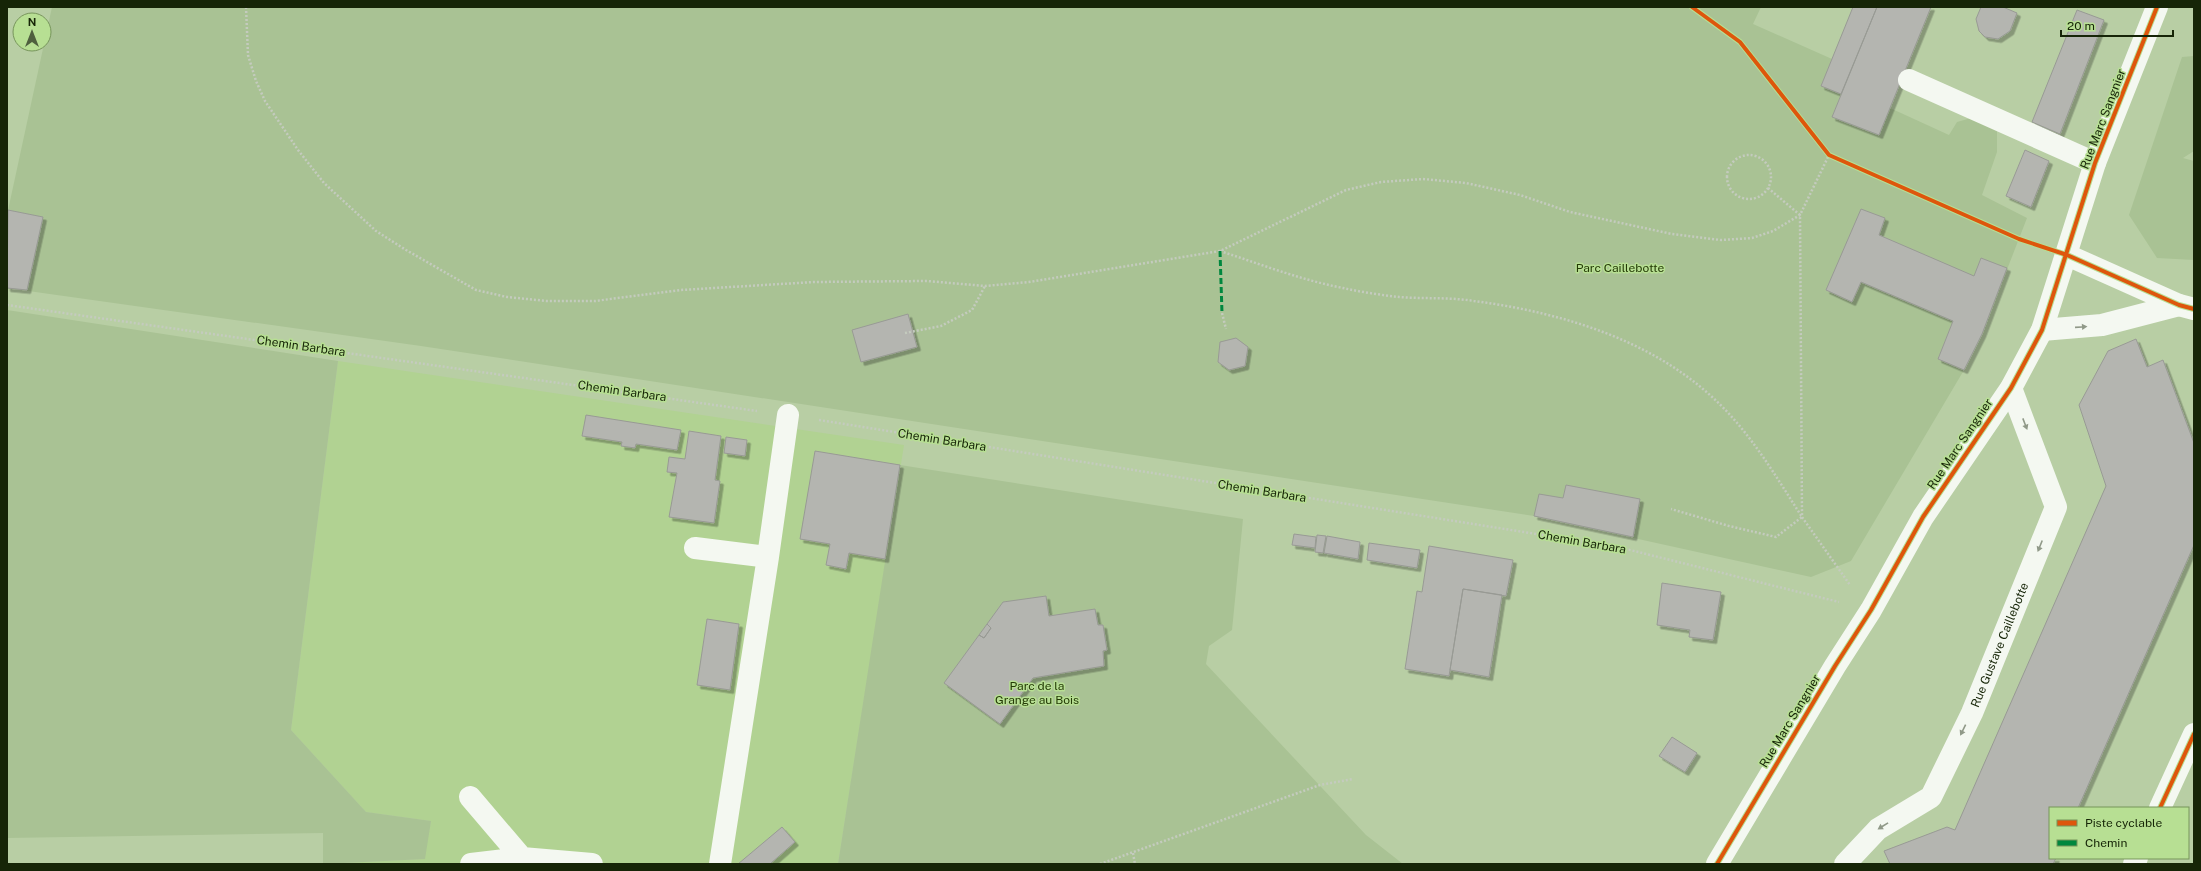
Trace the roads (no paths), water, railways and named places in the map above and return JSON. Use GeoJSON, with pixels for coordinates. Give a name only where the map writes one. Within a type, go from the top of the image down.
{"type":"FeatureCollection","features":[{"type":"Feature","properties":{"kind":"street","name":"Rue Marc Sangnier"},"geometry":{"type":"LineString","coordinates":[[1717,864],[1870,610],[1923,517],[2011,388],[2042,330],[2095,163],[2157,7]]}},
{"type":"Feature","properties":{"kind":"street"},"geometry":{"type":"LineString","coordinates":[[1909,80],[2095,163]]}},
{"type":"Feature","properties":{"kind":"street"},"geometry":{"type":"LineString","coordinates":[[2067,254],[2186,307]]}},
{"type":"Feature","properties":{"kind":"street"},"geometry":{"type":"LineString","coordinates":[[2042,330],[2102,325],[2186,307]]}},
{"type":"Feature","properties":{"kind":"street","name":"Rue Gustave Caillebotte"},"geometry":{"type":"LineString","coordinates":[[1845,864],[1878,829],[1931,796],[1972,713],[2056,507],[2011,388]]}},
{"type":"Feature","properties":{"kind":"street"},"geometry":{"type":"LineString","coordinates":[[720,864],[768,556],[788,415]]}},
{"type":"Feature","properties":{"kind":"street"},"geometry":{"type":"LineString","coordinates":[[695,548],[768,556]]}},
{"type":"Feature","properties":{"kind":"street"},"geometry":{"type":"LineString","coordinates":[[2160,807],[2194,734]]}},
{"type":"Feature","properties":{"kind":"street"},"geometry":{"type":"LineString","coordinates":[[470,797],[522,858]]}},
{"type":"Feature","properties":{"kind":"street"},"geometry":{"type":"LineString","coordinates":[[471,864],[522,858],[592,864]]}},
{"type":"Feature","properties":{"kind":"park label","name":"Parc Caillebotte"},"geometry":{"type":"Point","coordinates":[1620,268]}},
{"type":"Feature","properties":{"kind":"park label","name":"Parc de la Grange au Bois"},"geometry":{"type":"Point","coordinates":[1037,693]}}]}
